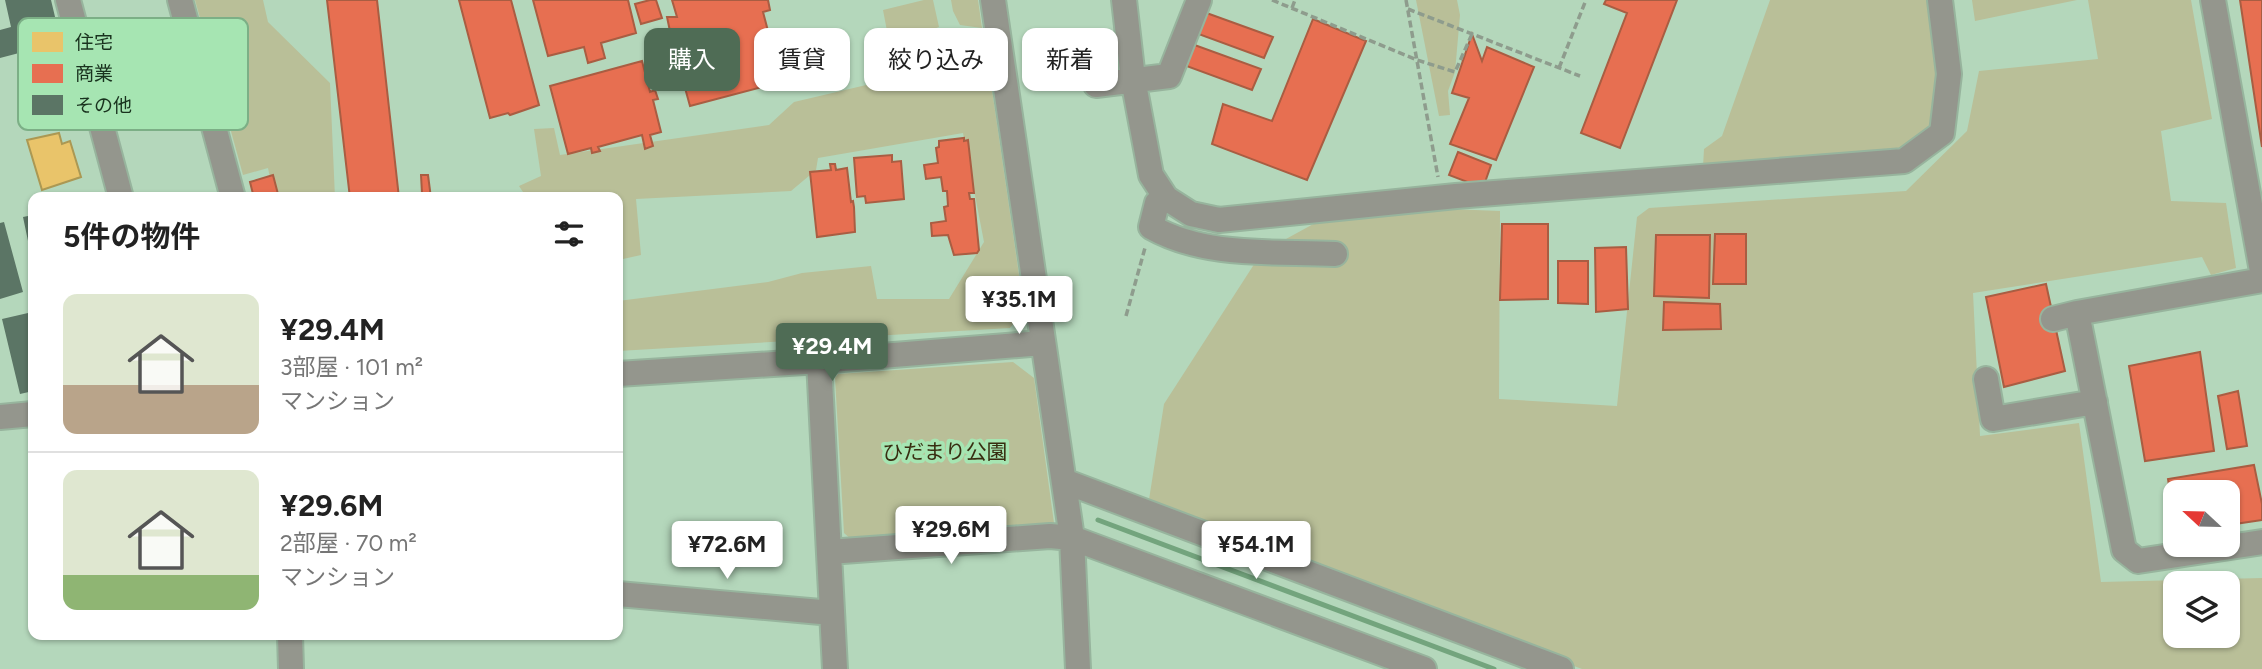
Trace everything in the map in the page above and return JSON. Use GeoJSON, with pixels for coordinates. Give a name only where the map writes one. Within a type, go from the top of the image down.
{"type":"FeatureCollection","features":[{"type":"Feature","properties":{"kind":"street"},"geometry":{"type":"LineString","coordinates":[[68,0],[73,18]]}},
{"type":"Feature","properties":{"kind":"street"},"geometry":{"type":"LineString","coordinates":[[180,0],[185,18]]}},
{"type":"Feature","properties":{"kind":"street"},"geometry":{"type":"LineString","coordinates":[[993,0],[1042,343],[1065,481],[1072,538],[1078,669]]}},
{"type":"Feature","properties":{"kind":"street"},"geometry":{"type":"LineString","coordinates":[[1124,0],[1133,79],[1151,175],[1152,212],[1170,238],[1194,246],[1217,249],[1335,254]]}},
{"type":"Feature","properties":{"kind":"street"},"geometry":{"type":"LineString","coordinates":[[1118,81],[1169,76],[1199,0]]}},
{"type":"Feature","properties":{"kind":"street"},"geometry":{"type":"LineString","coordinates":[[1152,212],[1191,214],[1219,220],[1442,198],[1904,161],[1942,133],[1949,74],[1940,0]]}},
{"type":"Feature","properties":{"kind":"street"},"geometry":{"type":"LineString","coordinates":[[2213,0],[2262,271]]}},
{"type":"Feature","properties":{"kind":"street"},"geometry":{"type":"LineString","coordinates":[[103,130],[119,192]]}},
{"type":"Feature","properties":{"kind":"street"},"geometry":{"type":"LineString","coordinates":[[215,130],[231,192]]}},
{"type":"Feature","properties":{"kind":"street"},"geometry":{"type":"LineString","coordinates":[[2262,279],[2065,316],[2095,402],[2124,550],[2138,561],[2262,542]]}},
{"type":"Feature","properties":{"kind":"street"},"geometry":{"type":"LineString","coordinates":[[623,374],[1042,343]]}},
{"type":"Feature","properties":{"kind":"street"},"geometry":{"type":"LineString","coordinates":[[819,361],[835,669]]}},
{"type":"Feature","properties":{"kind":"street"},"geometry":{"type":"LineString","coordinates":[[1986,379],[1993,419],[2095,402]]}},
{"type":"Feature","properties":{"kind":"street"},"geometry":{"type":"LineString","coordinates":[[0,417],[28,414]]}},
{"type":"Feature","properties":{"kind":"street"},"geometry":{"type":"LineString","coordinates":[[1065,481],[1561,669]]}},
{"type":"Feature","properties":{"kind":"street"},"geometry":{"type":"LineString","coordinates":[[829,552],[1050,536],[1072,538],[1424,669]]}},
{"type":"Feature","properties":{"kind":"street"},"geometry":{"type":"LineString","coordinates":[[623,594],[832,613]]}},
{"type":"Feature","properties":{"kind":"street"},"geometry":{"type":"LineString","coordinates":[[290,640],[291,669]]}},
{"type":"Feature","properties":{"kind":"path"},"geometry":{"type":"LineString","coordinates":[[1272,0],[1417,60],[1455,72],[1472,34]]}},
{"type":"Feature","properties":{"kind":"path"},"geometry":{"type":"LineString","coordinates":[[1292,8],[1295,0]]}},
{"type":"Feature","properties":{"kind":"path"},"geometry":{"type":"LineString","coordinates":[[1406,0],[1442,198]]}},
{"type":"Feature","properties":{"kind":"path"},"geometry":{"type":"LineString","coordinates":[[1559,68],[1586,0]]}},
{"type":"Feature","properties":{"kind":"path"},"geometry":{"type":"LineString","coordinates":[[1408,9],[1580,76]]}},
{"type":"Feature","properties":{"kind":"path"},"geometry":{"type":"LineString","coordinates":[[1126,316],[1152,212]]}},
{"type":"Feature","properties":{"kind":"green space"},"geometry":{"type":"Polygon","coordinates":[[[195,0],[263,0],[268,22],[330,83],[335,192],[273,192],[268,168],[243,175],[231,130],[248,130],[248,18],[200,18],[195,0]]]}},
{"type":"Feature","properties":{"kind":"green space"},"geometry":{"type":"Polygon","coordinates":[[[933,0],[939,27],[886,28],[883,10],[933,0]]]}},
{"type":"Feature","properties":{"kind":"green space"},"geometry":{"type":"Polygon","coordinates":[[[951,0],[978,0],[982,28],[960,25],[951,0]]]}},
{"type":"Feature","properties":{"kind":"green space"},"geometry":{"type":"Polygon","coordinates":[[[1416,0],[1457,0],[1460,15],[1455,72],[1448,91],[1450,115],[1439,116],[1416,0]]]}},
{"type":"Feature","properties":{"kind":"green space"},"geometry":{"type":"Polygon","coordinates":[[[1770,0],[1938,0],[1941,117],[1906,151],[1702,185],[1704,149],[1722,136],[1770,0]]]}},
{"type":"Feature","properties":{"kind":"green space"},"geometry":{"type":"Polygon","coordinates":[[[1972,0],[2077,0],[1975,21],[1972,0]]]}},
{"type":"Feature","properties":{"kind":"green space"},"geometry":{"type":"Polygon","coordinates":[[[2088,0],[2191,0],[2212,119],[2161,131],[2171,201],[2226,203],[2236,268],[2211,275],[2202,257],[1973,293],[1980,436],[2079,423],[2101,582],[2163,580],[2163,648],[2240,648],[2240,579],[2262,578],[2262,669],[1582,669],[1148,506],[1164,404],[1262,252],[1348,205],[1500,211],[1499,399],[1617,406],[1637,217],[1649,208],[1906,191],[1967,131],[1979,71],[2098,59],[2088,0]]]}},
{"type":"Feature","properties":{"kind":"green space"},"geometry":{"type":"Polygon","coordinates":[[[864,86],[864,91],[992,91],[1024,309],[1010,328],[623,351],[623,300],[768,282],[802,273],[871,266],[877,299],[949,299],[984,242],[963,133],[818,158],[816,170],[791,191],[636,199],[641,255],[623,259],[623,192],[523,192],[519,186],[541,176],[534,129],[554,128],[560,155],[769,125],[794,102],[850,91],[864,86]]]}},
{"type":"Feature","properties":{"kind":"green space","name":"ひだまり公園"},"geometry":{"type":"Polygon","coordinates":[[[1013,362],[1034,378],[1054,523],[1045,530],[852,540],[844,533],[835,378],[838,374],[1013,362]]]}},
{"type":"Feature","properties":{"kind":"building: 住宅"},"geometry":{"type":"Polygon","coordinates":[[[59,133],[62,144],[70,141],[81,177],[42,190],[27,140],[59,133]]]}},
{"type":"Feature","properties":{"kind":"building: 商業"},"geometry":{"type":"Polygon","coordinates":[[[327,0],[377,0],[398,192],[349,192],[327,0]]]}},
{"type":"Feature","properties":{"kind":"building: 商業"},"geometry":{"type":"Polygon","coordinates":[[[459,0],[511,0],[539,105],[510,115],[508,113],[490,118],[459,0]]]}},
{"type":"Feature","properties":{"kind":"building: 商業"},"geometry":{"type":"Polygon","coordinates":[[[533,0],[628,0],[636,33],[601,43],[605,58],[588,63],[584,47],[548,56],[533,0]]]}},
{"type":"Feature","properties":{"kind":"building: 商業"},"geometry":{"type":"Polygon","coordinates":[[[656,0],[662,18],[641,24],[635,4],[656,0]]]}},
{"type":"Feature","properties":{"kind":"building: 商業"},"geometry":{"type":"Polygon","coordinates":[[[672,0],[768,0],[770,10],[763,12],[767,28],[754,28],[754,89],[690,106],[686,91],[740,91],[740,28],[669,28],[667,17],[677,17],[672,0]]]}},
{"type":"Feature","properties":{"kind":"building: 商業"},"geometry":{"type":"Polygon","coordinates":[[[1606,0],[1677,0],[1620,148],[1581,133],[1627,13],[1604,4],[1606,0]]]}},
{"type":"Feature","properties":{"kind":"building: 商業"},"geometry":{"type":"Polygon","coordinates":[[[2240,0],[2262,0],[2262,147],[2240,0]]]}},
{"type":"Feature","properties":{"kind":"building: 商業"},"geometry":{"type":"Polygon","coordinates":[[[1201,11],[1273,37],[1264,58],[1193,32],[1201,11]]]}},
{"type":"Feature","properties":{"kind":"building: 商業"},"geometry":{"type":"Polygon","coordinates":[[[1313,19],[1366,41],[1307,180],[1212,144],[1223,104],[1272,121],[1313,19]]]}},
{"type":"Feature","properties":{"kind":"building: 商業"},"geometry":{"type":"Polygon","coordinates":[[[1472,34],[1482,61],[1487,47],[1534,67],[1496,160],[1450,144],[1469,98],[1452,93],[1472,34]]]}},
{"type":"Feature","properties":{"kind":"building: 商業"},"geometry":{"type":"Polygon","coordinates":[[[1189,43],[1261,69],[1252,90],[1181,64],[1189,43]]]}},
{"type":"Feature","properties":{"kind":"building: 商業"},"geometry":{"type":"Polygon","coordinates":[[[642,61],[644,91],[655,91],[658,99],[653,100],[661,132],[650,135],[653,146],[645,149],[642,135],[598,147],[600,151],[592,153],[591,148],[568,154],[550,86],[642,61]]]}},
{"type":"Feature","properties":{"kind":"building: 商業"},"geometry":{"type":"Polygon","coordinates":[[[964,138],[964,141],[968,140],[974,193],[969,193],[970,199],[974,199],[979,250],[977,253],[954,255],[948,235],[932,236],[931,223],[946,221],[944,207],[948,206],[947,191],[943,191],[941,177],[926,179],[924,165],[938,163],[936,148],[939,147],[939,141],[964,138]]]}},
{"type":"Feature","properties":{"kind":"building: 商業"},"geometry":{"type":"Polygon","coordinates":[[[1458,152],[1491,165],[1483,188],[1449,175],[1458,152]]]}},
{"type":"Feature","properties":{"kind":"building: 商業"},"geometry":{"type":"Polygon","coordinates":[[[892,155],[892,162],[901,161],[904,199],[866,203],[865,196],[857,197],[854,158],[892,155]]]}},
{"type":"Feature","properties":{"kind":"building: 商業"},"geometry":{"type":"Polygon","coordinates":[[[830,164],[835,164],[836,170],[847,168],[854,207],[855,232],[817,237],[810,172],[831,170],[830,164]]]}},
{"type":"Feature","properties":{"kind":"building: 商業"},"geometry":{"type":"Polygon","coordinates":[[[273,175],[277,192],[252,192],[250,182],[273,175]]]}},
{"type":"Feature","properties":{"kind":"building: 商業"},"geometry":{"type":"Polygon","coordinates":[[[421,175],[428,175],[430,192],[422,192],[421,175]]]}},
{"type":"Feature","properties":{"kind":"building: 商業"},"geometry":{"type":"Polygon","coordinates":[[[1502,224],[1548,224],[1548,299],[1500,300],[1502,224]]]}},
{"type":"Feature","properties":{"kind":"building: 商業"},"geometry":{"type":"Polygon","coordinates":[[[1715,234],[1746,234],[1746,284],[1713,284],[1715,234]]]}},
{"type":"Feature","properties":{"kind":"building: 商業"},"geometry":{"type":"Polygon","coordinates":[[[1656,235],[1710,235],[1709,298],[1654,296],[1656,235]]]}},
{"type":"Feature","properties":{"kind":"building: 商業"},"geometry":{"type":"Polygon","coordinates":[[[1626,247],[1628,309],[1596,312],[1595,248],[1626,247]]]}},
{"type":"Feature","properties":{"kind":"building: 商業"},"geometry":{"type":"Polygon","coordinates":[[[1558,261],[1588,261],[1588,304],[1558,303],[1558,261]]]}},
{"type":"Feature","properties":{"kind":"building: 商業"},"geometry":{"type":"Polygon","coordinates":[[[2046,284],[2065,371],[2004,387],[1986,297],[2046,284]]]}},
{"type":"Feature","properties":{"kind":"building: 商業"},"geometry":{"type":"Polygon","coordinates":[[[1664,302],[1720,304],[1721,329],[1663,330],[1664,302]]]}},
{"type":"Feature","properties":{"kind":"building: 商業"},"geometry":{"type":"Polygon","coordinates":[[[2200,352],[2214,451],[2145,461],[2129,366],[2200,352]]]}},
{"type":"Feature","properties":{"kind":"building: 商業"},"geometry":{"type":"Polygon","coordinates":[[[2238,391],[2247,446],[2227,449],[2218,396],[2238,391]]]}},
{"type":"Feature","properties":{"kind":"building: 商業"},"geometry":{"type":"Polygon","coordinates":[[[2254,465],[2262,504],[2262,520],[2240,523],[2240,480],[2168,479],[2254,465]]]}},
{"type":"Feature","properties":{"kind":"building: その他"},"geometry":{"type":"Polygon","coordinates":[[[5,0],[51,0],[55,18],[18,18],[18,53],[0,58],[0,30],[11,27],[5,0]]]}},
{"type":"Feature","properties":{"kind":"building: その他"},"geometry":{"type":"Polygon","coordinates":[[[28,216],[28,241],[23,217],[28,216]]]}},
{"type":"Feature","properties":{"kind":"building: その他"},"geometry":{"type":"Polygon","coordinates":[[[4,222],[23,292],[0,299],[0,223],[4,222]]]}},
{"type":"Feature","properties":{"kind":"building: その他"},"geometry":{"type":"Polygon","coordinates":[[[28,313],[28,392],[20,394],[2,319],[28,313]]]}},
{"type":"Feature","properties":{"kind":"waterway"},"geometry":{"type":"LineString","coordinates":[[1098,520],[1494,669]]}}]}
